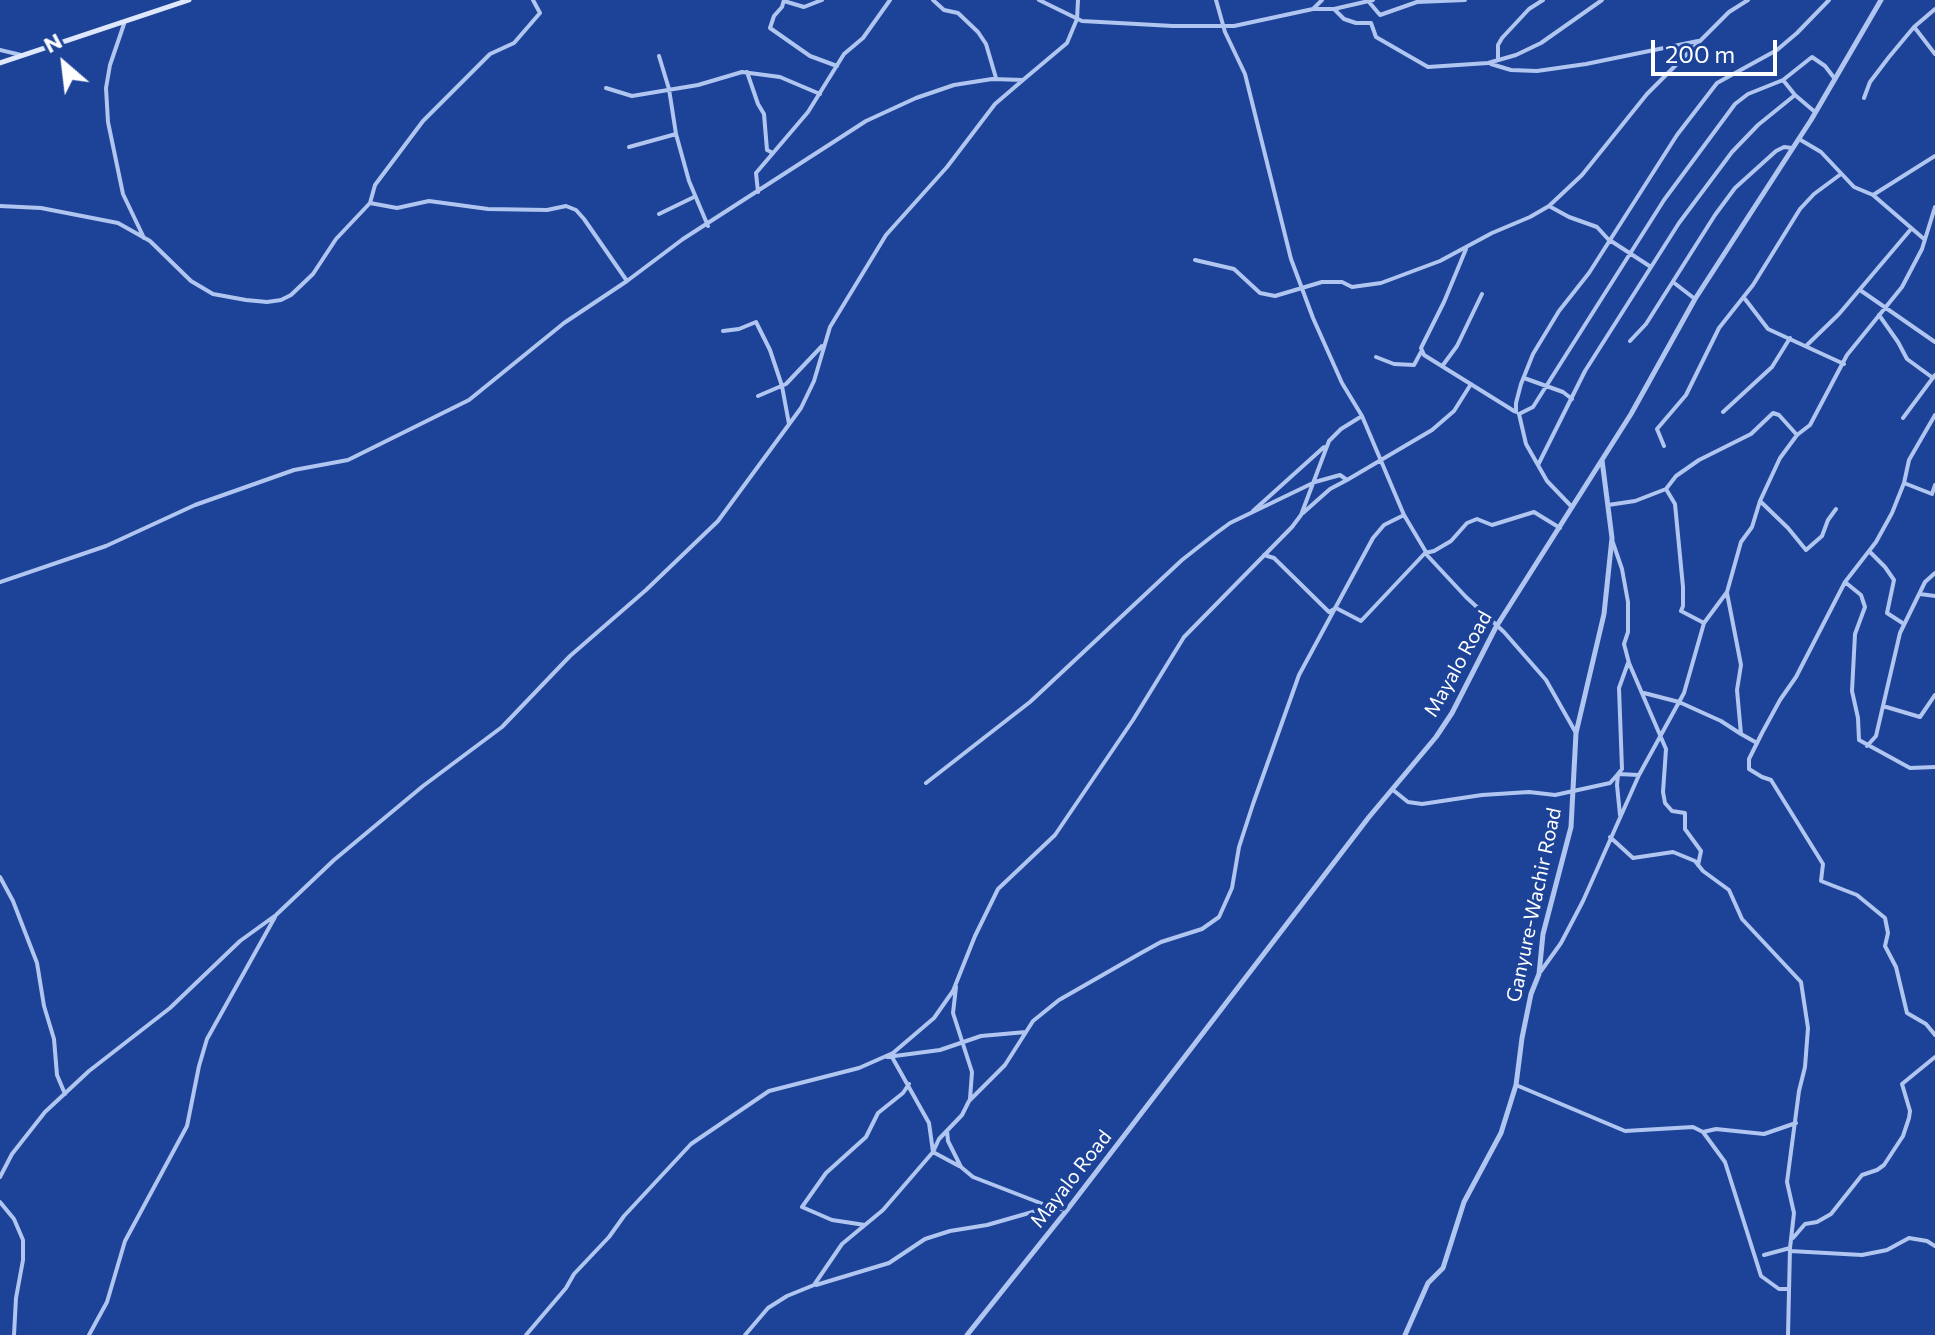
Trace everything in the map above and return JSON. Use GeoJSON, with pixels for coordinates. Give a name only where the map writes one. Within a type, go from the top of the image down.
{"type":"FeatureCollection","features":[{"type":"Feature","properties":{"kind":"main road"},"geometry":{"type":"LineString","coordinates":[[0,63],[189,0]]}},
{"type":"Feature","properties":{"kind":"street"},"geometry":{"type":"LineString","coordinates":[[0,206],[41,208],[118,223],[150,241],[191,281],[213,294],[267,302],[281,300],[291,295],[313,274],[336,239],[370,203],[375,185],[423,121],[490,54],[514,43],[540,13],[533,0]]}},
{"type":"Feature","properties":{"kind":"street"},"geometry":{"type":"LineString","coordinates":[[820,0],[804,7],[784,0],[770,28],[810,56],[837,66]]}},
{"type":"Feature","properties":{"kind":"street"},"geometry":{"type":"LineString","coordinates":[[758,192],[756,173],[784,143],[820,94],[844,54],[863,38],[890,0]]}},
{"type":"Feature","properties":{"kind":"street"},"geometry":{"type":"LineString","coordinates":[[933,0],[944,10],[958,13],[978,32],[986,44],[996,78]]}},
{"type":"Feature","properties":{"kind":"street"},"geometry":{"type":"LineString","coordinates":[[1039,0],[1077,19],[1158,26],[1250,23],[1313,9],[1334,9],[1371,1],[1380,15]]}},
{"type":"Feature","properties":{"kind":"street"},"geometry":{"type":"LineString","coordinates":[[0,1177],[34,1124],[89,1071],[170,1008],[240,941],[276,915],[342,853],[502,727],[570,656],[690,549],[726,512],[808,397],[836,316],[886,235],[968,142],[995,104],[1067,43],[1077,19],[1078,0]]}},
{"type":"Feature","properties":{"kind":"street"},"geometry":{"type":"LineString","coordinates":[[1216,0],[1245,74],[1291,259],[1301,287],[1329,357],[1362,416],[1404,515],[1425,553],[1504,632],[1546,680],[1576,733]]}},
{"type":"Feature","properties":{"kind":"street"},"geometry":{"type":"LineString","coordinates":[[1313,9],[1322,0]]}},
{"type":"Feature","properties":{"kind":"street"},"geometry":{"type":"LineString","coordinates":[[1334,9],[1344,19],[1371,23],[1380,15],[1417,2],[1465,0]]}},
{"type":"Feature","properties":{"kind":"street"},"geometry":{"type":"LineString","coordinates":[[1498,60],[1498,45],[1502,38],[1529,9],[1543,0]]}},
{"type":"Feature","properties":{"kind":"street"},"geometry":{"type":"LineString","coordinates":[[1371,23],[1376,37],[1428,67],[1488,63],[1541,43],[1602,0]]}},
{"type":"Feature","properties":{"kind":"street"},"geometry":{"type":"LineString","coordinates":[[1195,260],[1234,269],[1260,293],[1275,296],[1322,282],[1342,282],[1352,287],[1381,283],[1467,248],[1549,206],[1582,175],[1647,94],[1729,12],[1748,0]]}},
{"type":"Feature","properties":{"kind":"street"},"geometry":{"type":"LineString","coordinates":[[1573,508],[1547,481],[1526,444],[1516,403],[1533,354],[1677,135],[1717,83],[1777,50],[1829,0]]}},
{"type":"Feature","properties":{"kind":"street","name":"Mayalo Road"},"geometry":{"type":"LineString","coordinates":[[967,1335],[1452,713],[1496,627],[1631,414],[1695,299],[1799,139],[1878,1]]}},
{"type":"Feature","properties":{"kind":"street"},"geometry":{"type":"LineString","coordinates":[[1864,98],[1870,82],[1914,27],[1935,9]]}},
{"type":"Feature","properties":{"kind":"street"},"geometry":{"type":"LineString","coordinates":[[124,24],[106,88],[108,122],[123,194],[145,240]]}},
{"type":"Feature","properties":{"kind":"street"},"geometry":{"type":"LineString","coordinates":[[1914,27],[1935,54]]}},
{"type":"Feature","properties":{"kind":"street"},"geometry":{"type":"LineString","coordinates":[[1488,63],[1511,70],[1537,71],[1699,41]]}},
{"type":"Feature","properties":{"kind":"street"},"geometry":{"type":"LineString","coordinates":[[0,50],[22,55]]}},
{"type":"Feature","properties":{"kind":"street"},"geometry":{"type":"LineString","coordinates":[[659,56],[694,197],[708,226]]}},
{"type":"Feature","properties":{"kind":"street"},"geometry":{"type":"LineString","coordinates":[[1518,413],[1533,407],[1688,165],[1730,110],[1748,94],[1783,80],[1812,57],[1825,66],[1835,79]]}},
{"type":"Feature","properties":{"kind":"street"},"geometry":{"type":"LineString","coordinates":[[606,88],[632,96],[747,72],[780,77],[820,94]]}},
{"type":"Feature","properties":{"kind":"street"},"geometry":{"type":"LineString","coordinates":[[747,72],[764,114],[767,150],[773,153]]}},
{"type":"Feature","properties":{"kind":"street"},"geometry":{"type":"LineString","coordinates":[[0,582],[106,546],[210,499],[294,470],[348,460],[474,398],[564,323],[683,239],[708,226],[877,116],[941,89],[996,78],[1023,80]]}},
{"type":"Feature","properties":{"kind":"street"},"geometry":{"type":"LineString","coordinates":[[1783,80],[1815,112]]}},
{"type":"Feature","properties":{"kind":"street"},"geometry":{"type":"LineString","coordinates":[[1538,465],[1585,371],[1679,223],[1732,152],[1758,125],[1795,95]]}},
{"type":"Feature","properties":{"kind":"street"},"geometry":{"type":"LineString","coordinates":[[629,147],[676,134]]}},
{"type":"Feature","properties":{"kind":"street"},"geometry":{"type":"LineString","coordinates":[[1799,139],[1821,152],[1854,187],[1873,195],[1924,239]]}},
{"type":"Feature","properties":{"kind":"street"},"geometry":{"type":"LineString","coordinates":[[1630,341],[1646,324],[1735,188],[1776,151],[1784,147],[1792,148]]}},
{"type":"Feature","properties":{"kind":"street"},"geometry":{"type":"LineString","coordinates":[[1873,195],[1935,156]]}},
{"type":"Feature","properties":{"kind":"street"},"geometry":{"type":"LineString","coordinates":[[1664,446],[1657,429],[1686,395],[1719,328],[1744,298],[1800,209],[1841,174]]}},
{"type":"Feature","properties":{"kind":"street"},"geometry":{"type":"LineString","coordinates":[[659,214],[694,197]]}},
{"type":"Feature","properties":{"kind":"street"},"geometry":{"type":"LineString","coordinates":[[370,203],[397,208],[429,201],[488,209],[547,210],[566,206],[576,210],[584,219],[627,281]]}},
{"type":"Feature","properties":{"kind":"street"},"geometry":{"type":"LineString","coordinates":[[1549,206],[1597,227],[1608,239],[1651,267]]}},
{"type":"Feature","properties":{"kind":"street"},"geometry":{"type":"LineString","coordinates":[[1539,974],[1561,943],[1583,901],[1639,775],[1679,702],[1702,639],[1704,623],[1727,592],[1741,542],[1752,527],[1780,458],[1797,435],[1810,425],[1847,355],[1902,287],[1935,207]]}},
{"type":"Feature","properties":{"kind":"street"},"geometry":{"type":"LineString","coordinates":[[1806,346],[1860,290],[1911,229]]}},
{"type":"Feature","properties":{"kind":"street"},"geometry":{"type":"LineString","coordinates":[[1376,357],[1394,364],[1414,365],[1467,248]]}},
{"type":"Feature","properties":{"kind":"street"},"geometry":{"type":"LineString","coordinates":[[1673,282],[1695,299]]}},
{"type":"Feature","properties":{"kind":"street"},"geometry":{"type":"LineString","coordinates":[[1860,290],[1935,342]]}},
{"type":"Feature","properties":{"kind":"street"},"geometry":{"type":"LineString","coordinates":[[1443,365],[1457,346],[1482,294]]}},
{"type":"Feature","properties":{"kind":"street"},"geometry":{"type":"LineString","coordinates":[[1744,298],[1768,329],[1844,364]]}},
{"type":"Feature","properties":{"kind":"street"},"geometry":{"type":"LineString","coordinates":[[1879,315],[1907,359],[1934,376],[1903,418]]}},
{"type":"Feature","properties":{"kind":"street"},"geometry":{"type":"LineString","coordinates":[[723,331],[756,322],[770,350],[782,386],[789,426]]}},
{"type":"Feature","properties":{"kind":"street"},"geometry":{"type":"LineString","coordinates":[[1723,412],[1772,367],[1790,338]]}},
{"type":"Feature","properties":{"kind":"street"},"geometry":{"type":"LineString","coordinates":[[758,396],[782,386],[824,344]]}},
{"type":"Feature","properties":{"kind":"street"},"geometry":{"type":"LineString","coordinates":[[1421,351],[1518,413]]}},
{"type":"Feature","properties":{"kind":"street"},"geometry":{"type":"LineString","coordinates":[[1524,378],[1547,385],[1573,400]]}},
{"type":"Feature","properties":{"kind":"street"},"geometry":{"type":"LineString","coordinates":[[526,1335],[624,1216],[691,1144],[769,1091],[859,1068],[884,1057],[908,1043],[934,1018],[945,1005],[998,889],[1055,835],[1133,720],[1184,637],[1330,489],[1432,430],[1454,411],[1471,384]]}},
{"type":"Feature","properties":{"kind":"street"},"geometry":{"type":"LineString","coordinates":[[1606,505],[1635,501],[1666,489],[1676,476],[1699,460],[1751,434],[1773,413],[1779,415],[1797,435]]}},
{"type":"Feature","properties":{"kind":"street"},"geometry":{"type":"LineString","coordinates":[[1935,415],[1909,460],[1892,513],[1845,582],[1749,759],[1749,769],[1771,780],[1823,864],[1821,881],[1857,895],[1885,918],[1888,933],[1885,946],[1896,967],[1907,1013],[1926,1024],[1935,1035]]}},
{"type":"Feature","properties":{"kind":"street"},"geometry":{"type":"LineString","coordinates":[[1251,514],[1341,429],[1362,416]]}},
{"type":"Feature","properties":{"kind":"street"},"geometry":{"type":"LineString","coordinates":[[1301,515],[1326,446]]}},
{"type":"Feature","properties":{"kind":"street","name":"Ganyure-Wachir Road"},"geometry":{"type":"LineString","coordinates":[[1405,1335],[1428,1283],[1443,1268],[1464,1202],[1501,1133],[1516,1085],[1531,994],[1539,974],[1543,934],[1571,827],[1576,733],[1604,614],[1612,538],[1602,460]]}},
{"type":"Feature","properties":{"kind":"street"},"geometry":{"type":"LineString","coordinates":[[926,783],[1030,702],[1196,547],[1230,523],[1315,482],[1340,475],[1347,480]]}},
{"type":"Feature","properties":{"kind":"street"},"geometry":{"type":"LineString","coordinates":[[1904,483],[1932,494],[1935,485]]}},
{"type":"Feature","properties":{"kind":"street"},"geometry":{"type":"LineString","coordinates":[[1666,489],[1675,504],[1683,587],[1681,611],[1704,623]]}},
{"type":"Feature","properties":{"kind":"street"},"geometry":{"type":"LineString","coordinates":[[1760,501],[1806,550],[1822,536],[1836,509]]}},
{"type":"Feature","properties":{"kind":"street"},"geometry":{"type":"LineString","coordinates":[[1336,608],[1361,621],[1425,553],[1451,541],[1467,523],[1477,519],[1492,525],[1534,512],[1560,528]]}},
{"type":"Feature","properties":{"kind":"street"},"geometry":{"type":"LineString","coordinates":[[814,1285],[842,1244],[883,1210],[933,1152],[939,1139],[962,1115],[969,1101],[1005,1065],[1026,1032],[1049,1008],[1161,942],[1202,929],[1219,917],[1232,888],[1239,847],[1299,675],[1377,531],[1404,515]]}},
{"type":"Feature","properties":{"kind":"street"},"geometry":{"type":"LineString","coordinates":[[1612,538],[1628,602],[1628,632],[1624,644],[1628,661],[1666,749],[1665,803],[1672,811],[1685,813],[1685,829],[1701,851],[1698,866]]}},
{"type":"Feature","properties":{"kind":"street"},"geometry":{"type":"LineString","coordinates":[[1869,551],[1894,580],[1887,613],[1904,624]]}},
{"type":"Feature","properties":{"kind":"street"},"geometry":{"type":"LineString","coordinates":[[1264,555],[1274,558],[1329,612],[1336,608]]}},
{"type":"Feature","properties":{"kind":"street"},"geometry":{"type":"LineString","coordinates":[[1867,746],[1876,736],[1904,624],[1925,582],[1935,573]]}},
{"type":"Feature","properties":{"kind":"street"},"geometry":{"type":"LineString","coordinates":[[1845,582],[1861,595],[1865,607],[1855,634],[1852,691],[1858,718],[1858,737],[1867,746],[1910,768],[1935,767]]}},
{"type":"Feature","properties":{"kind":"street"},"geometry":{"type":"LineString","coordinates":[[1727,592],[1741,665],[1737,690],[1741,734]]}},
{"type":"Feature","properties":{"kind":"street"},"geometry":{"type":"LineString","coordinates":[[1920,594],[1935,596]]}},
{"type":"Feature","properties":{"kind":"street"},"geometry":{"type":"LineString","coordinates":[[1393,790],[1408,802],[1422,804],[1482,795],[1529,792],[1555,795],[1610,783],[1622,769],[1619,688],[1628,661]]}},
{"type":"Feature","properties":{"kind":"street"},"geometry":{"type":"LineString","coordinates":[[1642,693],[1679,702],[1721,721],[1757,743]]}},
{"type":"Feature","properties":{"kind":"street"},"geometry":{"type":"LineString","coordinates":[[1883,706],[1920,717],[1935,695]]}},
{"type":"Feature","properties":{"kind":"street"},"geometry":{"type":"LineString","coordinates":[[1618,774],[1639,775]]}},
{"type":"Feature","properties":{"kind":"street"},"geometry":{"type":"LineString","coordinates":[[1618,774],[1620,817]]}},
{"type":"Feature","properties":{"kind":"street"},"geometry":{"type":"LineString","coordinates":[[1610,837],[1633,858],[1673,852],[1695,861],[1729,890],[1742,919],[1801,982],[1808,1028],[1787,1182],[1794,1213],[1788,1335]]}},
{"type":"Feature","properties":{"kind":"street"},"geometry":{"type":"LineString","coordinates":[[0,877],[13,901],[37,963],[44,1006],[54,1039],[57,1075],[65,1094]]}},
{"type":"Feature","properties":{"kind":"street"},"geometry":{"type":"LineString","coordinates":[[89,1335],[107,1302],[125,1241],[187,1126],[207,1039],[276,915]]}},
{"type":"Feature","properties":{"kind":"street"},"geometry":{"type":"LineString","coordinates":[[957,976],[953,1013],[972,1072],[969,1101]]}},
{"type":"Feature","properties":{"kind":"street"},"geometry":{"type":"LineString","coordinates":[[884,1057],[940,1050],[961,1041],[1026,1032]]}},
{"type":"Feature","properties":{"kind":"street"},"geometry":{"type":"LineString","coordinates":[[892,1057],[929,1123],[933,1152]]}},
{"type":"Feature","properties":{"kind":"street"},"geometry":{"type":"LineString","coordinates":[[1791,1239],[1805,1224],[1817,1222],[1831,1214],[1862,1175],[1884,1165],[1903,1136],[1909,1118],[1902,1084],[1935,1057]]}},
{"type":"Feature","properties":{"kind":"street"},"geometry":{"type":"LineString","coordinates":[[865,1225],[832,1220],[802,1207],[826,1173],[866,1137],[878,1113],[903,1093],[909,1084]]}},
{"type":"Feature","properties":{"kind":"street"},"geometry":{"type":"LineString","coordinates":[[1516,1085],[1625,1131],[1682,1126],[1703,1132],[1725,1162],[1761,1276],[1779,1289],[1789,1289]]}},
{"type":"Feature","properties":{"kind":"street"},"geometry":{"type":"LineString","coordinates":[[1703,1132],[1716,1129],[1764,1134],[1796,1123]]}},
{"type":"Feature","properties":{"kind":"street"},"geometry":{"type":"LineString","coordinates":[[947,1131],[948,1141],[961,1167]]}},
{"type":"Feature","properties":{"kind":"street"},"geometry":{"type":"LineString","coordinates":[[933,1152],[973,1177],[1050,1207],[1067,1210]]}},
{"type":"Feature","properties":{"kind":"street"},"geometry":{"type":"LineString","coordinates":[[0,1202],[14,1219],[23,1240],[14,1335]]}},
{"type":"Feature","properties":{"kind":"street"},"geometry":{"type":"LineString","coordinates":[[745,1335],[768,1308],[787,1296],[889,1263],[925,1239],[1050,1207]]}},
{"type":"Feature","properties":{"kind":"street"},"geometry":{"type":"LineString","coordinates":[[1764,1255],[1790,1250],[1862,1255],[1887,1250],[1909,1238],[1927,1241],[1935,1246]]}}]}
